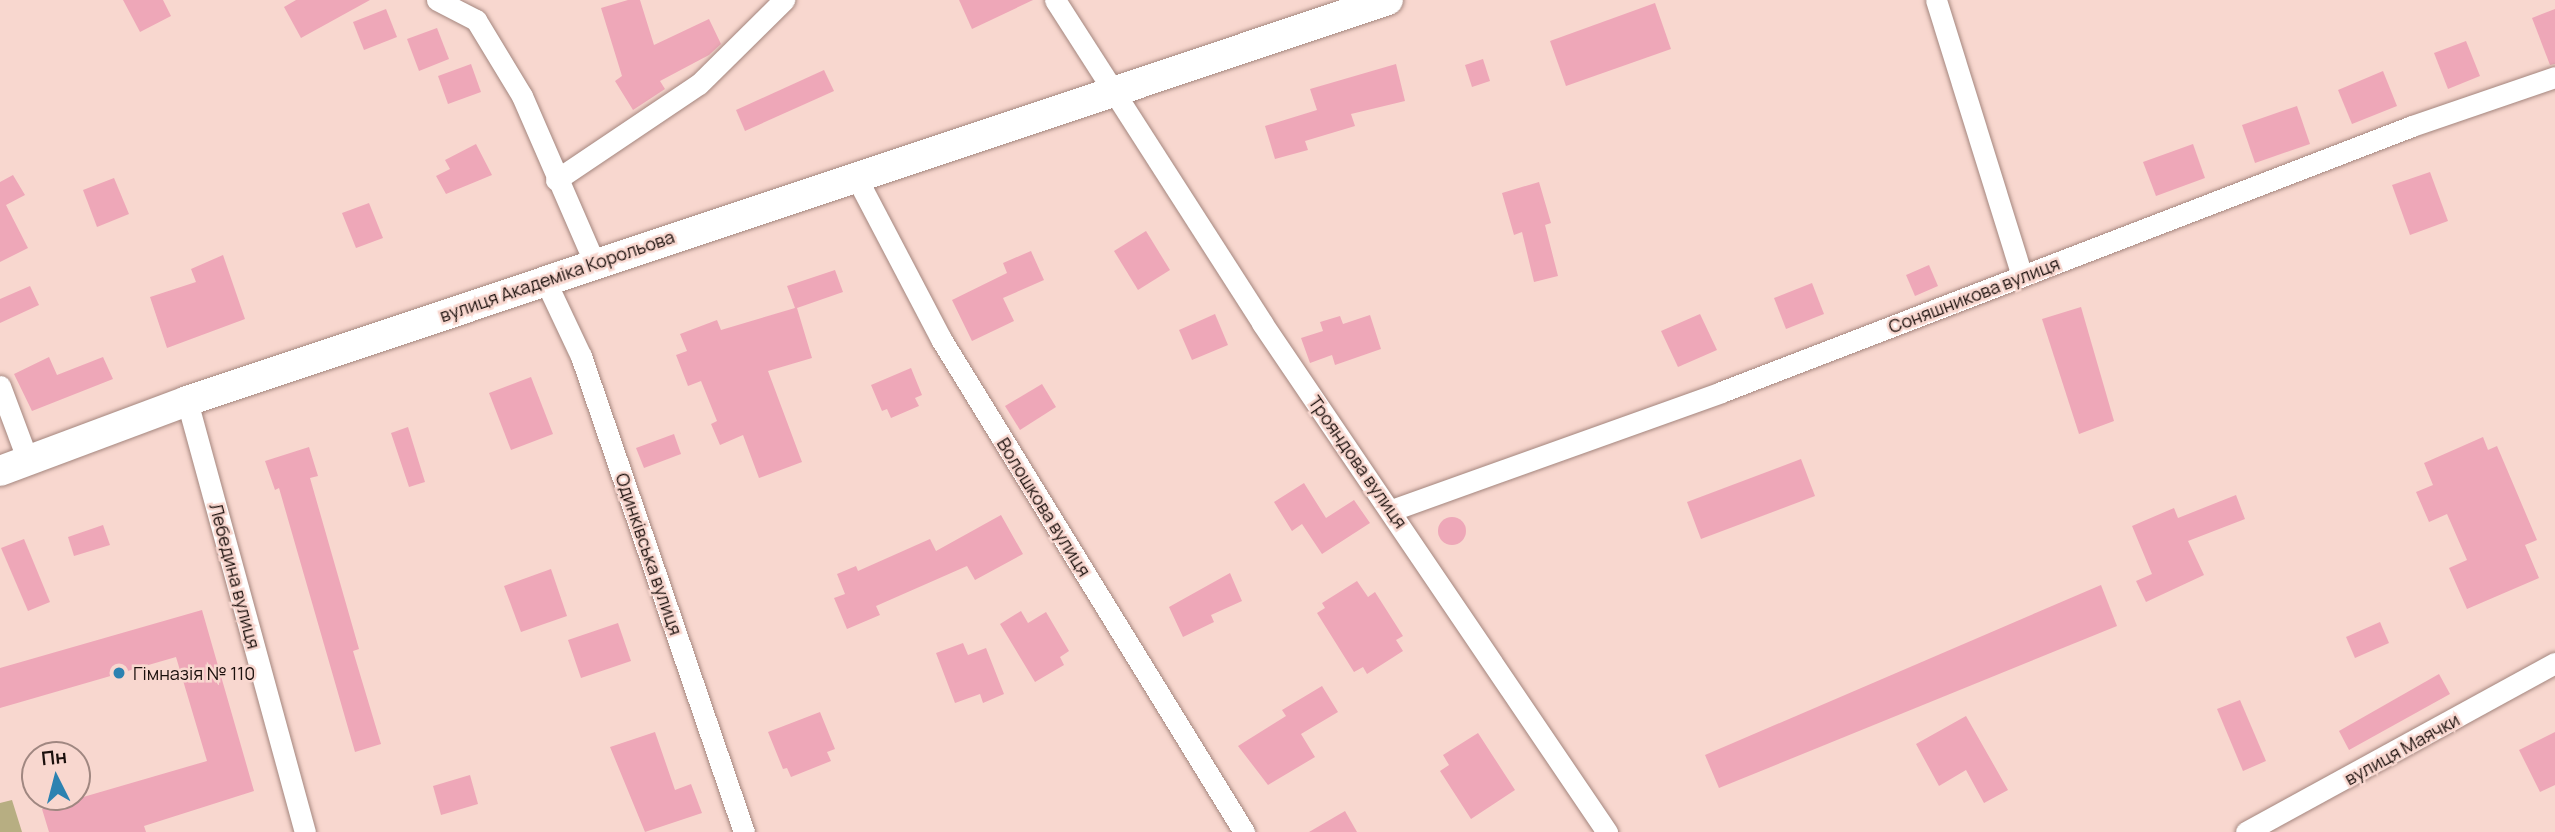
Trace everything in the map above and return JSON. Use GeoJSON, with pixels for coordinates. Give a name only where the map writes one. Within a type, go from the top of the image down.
{"type":"FeatureCollection","features":[{"type":"Feature","properties":{"kind":"main road","name":"вулиця Академіка Корольова"},"geometry":{"type":"LineString","coordinates":[[14,466],[187,401],[855,175],[1388,0]]}},
{"type":"Feature","properties":{"kind":"street"},"geometry":{"type":"LineString","coordinates":[[437,0],[476,20],[522,96],[556,180],[595,264]]}},
{"type":"Feature","properties":{"kind":"street"},"geometry":{"type":"LineString","coordinates":[[556,180],[699,84],[784,0]]}},
{"type":"Feature","properties":{"kind":"street"},"geometry":{"type":"LineString","coordinates":[[1055,0],[1116,89]]}},
{"type":"Feature","properties":{"kind":"street"},"geometry":{"type":"LineString","coordinates":[[1936,0],[2022,276]]}},
{"type":"Feature","properties":{"kind":"street","name":"Соняшникова вулиця"},"geometry":{"type":"LineString","coordinates":[[1392,510],[1721,392],[2412,126],[2555,77]]}},
{"type":"Feature","properties":{"kind":"street","name":"Трояндова вулиця"},"geometry":{"type":"LineString","coordinates":[[1116,89],[1220,259],[1392,510],[1606,832]]}},
{"type":"Feature","properties":{"kind":"street","name":"Волошкова вулиця"},"geometry":{"type":"LineString","coordinates":[[855,175],[941,339],[1244,832]]}},
{"type":"Feature","properties":{"kind":"street","name":"Одинківська вулиця"},"geometry":{"type":"LineString","coordinates":[[545,280],[581,356],[744,832]]}},
{"type":"Feature","properties":{"kind":"street"},"geometry":{"type":"LineString","coordinates":[[0,386],[14,466]]}},
{"type":"Feature","properties":{"kind":"street","name":"Лебедина вулиця"},"geometry":{"type":"LineString","coordinates":[[187,401],[305,832]]}},
{"type":"Feature","properties":{"kind":"street","name":"вулиця Маячки"},"geometry":{"type":"LineString","coordinates":[[2246,832],[2555,663]]}},
{"type":"Feature","properties":{"kind":"shaded area"},"geometry":{"type":"Polygon","coordinates":[[[12,800],[22,832],[0,832],[0,803],[12,800]]]}},
{"type":"Feature","properties":{"kind":"building"},"geometry":{"type":"Polygon","coordinates":[[[123,0],[163,0],[171,16],[140,32],[123,0]]]}},
{"type":"Feature","properties":{"kind":"building"},"geometry":{"type":"Polygon","coordinates":[[[296,0],[370,0],[301,38],[284,7],[296,0]]]}},
{"type":"Feature","properties":{"kind":"building"},"geometry":{"type":"Polygon","coordinates":[[[628,0],[640,0],[654,45],[709,19],[721,44],[709,55],[660,81],[665,89],[633,110],[615,81],[622,76],[601,8],[628,0]]]}},
{"type":"Feature","properties":{"kind":"building"},"geometry":{"type":"Polygon","coordinates":[[[959,0],[1033,0],[972,29],[959,0]]]}},
{"type":"Feature","properties":{"kind":"building"},"geometry":{"type":"Polygon","coordinates":[[[1655,3],[1671,49],[1566,86],[1550,41],[1655,3]]]}},
{"type":"Feature","properties":{"kind":"building"},"geometry":{"type":"Polygon","coordinates":[[[386,9],[397,37],[364,50],[353,22],[386,9]]]}},
{"type":"Feature","properties":{"kind":"building"},"geometry":{"type":"Polygon","coordinates":[[[2555,9],[2555,64],[2550,65],[2532,18],[2555,9]]]}},
{"type":"Feature","properties":{"kind":"building"},"geometry":{"type":"Polygon","coordinates":[[[437,28],[449,59],[419,71],[407,39],[437,28]]]}},
{"type":"Feature","properties":{"kind":"building"},"geometry":{"type":"Polygon","coordinates":[[[2466,41],[2480,76],[2448,89],[2434,53],[2466,41]]]}},
{"type":"Feature","properties":{"kind":"building"},"geometry":{"type":"Polygon","coordinates":[[[1483,59],[1490,81],[1472,87],[1465,65],[1483,59]]]}},
{"type":"Feature","properties":{"kind":"building"},"geometry":{"type":"Polygon","coordinates":[[[471,64],[481,92],[448,104],[438,76],[471,64]]]}},
{"type":"Feature","properties":{"kind":"building"},"geometry":{"type":"Polygon","coordinates":[[[1396,64],[1405,101],[1351,114],[1355,126],[1305,141],[1308,150],[1275,159],[1265,126],[1317,110],[1310,89],[1396,64]]]}},
{"type":"Feature","properties":{"kind":"building"},"geometry":{"type":"Polygon","coordinates":[[[824,70],[834,91],[745,131],[736,110],[824,70]]]}},
{"type":"Feature","properties":{"kind":"building"},"geometry":{"type":"Polygon","coordinates":[[[2383,71],[2397,106],[2352,124],[2338,90],[2383,71]]]}},
{"type":"Feature","properties":{"kind":"building"},"geometry":{"type":"Polygon","coordinates":[[[2297,106],[2310,144],[2255,163],[2242,125],[2297,106]]]}},
{"type":"Feature","properties":{"kind":"building"},"geometry":{"type":"Polygon","coordinates":[[[476,144],[492,175],[446,194],[436,176],[450,169],[445,160],[476,144]]]}},
{"type":"Feature","properties":{"kind":"building"},"geometry":{"type":"Polygon","coordinates":[[[2193,144],[2205,178],[2156,196],[2143,162],[2193,144]]]}},
{"type":"Feature","properties":{"kind":"building"},"geometry":{"type":"Polygon","coordinates":[[[2430,172],[2448,221],[2410,235],[2392,185],[2430,172]]]}},
{"type":"Feature","properties":{"kind":"building"},"geometry":{"type":"Polygon","coordinates":[[[13,175],[25,195],[6,205],[28,248],[0,262],[0,182],[13,175]]]}},
{"type":"Feature","properties":{"kind":"building"},"geometry":{"type":"Polygon","coordinates":[[[114,178],[129,214],[97,227],[83,190],[114,178]]]}},
{"type":"Feature","properties":{"kind":"building"},"geometry":{"type":"Polygon","coordinates":[[[1539,182],[1551,223],[1545,225],[1558,276],[1534,282],[1522,232],[1514,235],[1502,193],[1539,182]]]}},
{"type":"Feature","properties":{"kind":"building"},"geometry":{"type":"Polygon","coordinates":[[[369,203],[383,238],[356,248],[342,213],[369,203]]]}},
{"type":"Feature","properties":{"kind":"building"},"geometry":{"type":"Polygon","coordinates":[[[1146,231],[1170,270],[1138,290],[1114,251],[1146,231]]]}},
{"type":"Feature","properties":{"kind":"building"},"geometry":{"type":"Polygon","coordinates":[[[1031,251],[1044,280],[1003,298],[1014,321],[972,341],[952,300],[1007,273],[1003,263],[1031,251]]]}},
{"type":"Feature","properties":{"kind":"building"},"geometry":{"type":"Polygon","coordinates":[[[223,255],[245,319],[167,348],[150,297],[196,282],[191,269],[223,255]]]}},
{"type":"Feature","properties":{"kind":"building"},"geometry":{"type":"Polygon","coordinates":[[[1929,265],[1938,286],[1915,296],[1906,275],[1929,265]]]}},
{"type":"Feature","properties":{"kind":"building"},"geometry":{"type":"Polygon","coordinates":[[[835,270],[843,292],[797,308],[812,358],[768,371],[802,462],[759,478],[743,435],[720,445],[711,424],[717,421],[701,381],[688,386],[676,355],[687,351],[680,334],[717,320],[721,330],[795,308],[787,286],[835,270]]]}},
{"type":"Feature","properties":{"kind":"building"},"geometry":{"type":"Polygon","coordinates":[[[1812,283],[1824,314],[1786,329],[1774,298],[1812,283]]]}},
{"type":"Feature","properties":{"kind":"building"},"geometry":{"type":"Polygon","coordinates":[[[30,286],[39,305],[0,323],[0,299],[30,286]]]}},
{"type":"Feature","properties":{"kind":"building"},"geometry":{"type":"Polygon","coordinates":[[[2081,307],[2114,421],[2079,434],[2042,319],[2081,307]]]}},
{"type":"Feature","properties":{"kind":"building"},"geometry":{"type":"Polygon","coordinates":[[[1215,314],[1228,345],[1192,360],[1179,330],[1215,314]]]}},
{"type":"Feature","properties":{"kind":"building"},"geometry":{"type":"Polygon","coordinates":[[[1700,314],[1717,350],[1678,367],[1661,331],[1700,314]]]}},
{"type":"Feature","properties":{"kind":"building"},"geometry":{"type":"Polygon","coordinates":[[[1370,315],[1381,349],[1335,365],[1332,355],[1310,363],[1301,338],[1323,331],[1320,322],[1340,316],[1343,324],[1370,315]]]}},
{"type":"Feature","properties":{"kind":"building"},"geometry":{"type":"Polygon","coordinates":[[[49,357],[57,375],[103,357],[113,379],[32,411],[14,374],[49,357]]]}},
{"type":"Feature","properties":{"kind":"building"},"geometry":{"type":"Polygon","coordinates":[[[911,368],[922,395],[915,398],[919,406],[891,418],[887,409],[882,411],[871,385],[911,368]]]}},
{"type":"Feature","properties":{"kind":"building"},"geometry":{"type":"Polygon","coordinates":[[[531,377],[553,434],[511,450],[489,393],[531,377]]]}},
{"type":"Feature","properties":{"kind":"building"},"geometry":{"type":"Polygon","coordinates":[[[1042,384],[1056,407],[1020,430],[1005,406],[1042,384]]]}},
{"type":"Feature","properties":{"kind":"building"},"geometry":{"type":"Polygon","coordinates":[[[408,427],[425,482],[409,487],[391,433],[408,427]]]}},
{"type":"Feature","properties":{"kind":"building"},"geometry":{"type":"Polygon","coordinates":[[[674,434],[681,454],[644,468],[636,448],[674,434]]]}},
{"type":"Feature","properties":{"kind":"building"},"geometry":{"type":"Polygon","coordinates":[[[2483,437],[2488,450],[2497,446],[2537,540],[2525,545],[2539,578],[2467,609],[2449,568],[2467,560],[2447,514],[2429,522],[2416,492],[2433,485],[2424,463],[2483,437]]]}},
{"type":"Feature","properties":{"kind":"building"},"geometry":{"type":"Polygon","coordinates":[[[309,447],[318,476],[310,478],[359,649],[353,651],[381,744],[355,752],[279,488],[275,490],[265,461],[309,447]]]}},
{"type":"Feature","properties":{"kind":"building"},"geometry":{"type":"Polygon","coordinates":[[[1801,459],[1815,496],[1701,539],[1687,502],[1801,459]]]}},
{"type":"Feature","properties":{"kind":"building"},"geometry":{"type":"Polygon","coordinates":[[[1304,483],[1326,518],[1354,500],[1370,523],[1322,554],[1302,524],[1292,531],[1274,502],[1304,483]]]}},
{"type":"Feature","properties":{"kind":"building"},"geometry":{"type":"Polygon","coordinates":[[[2236,495],[2245,519],[2188,541],[2204,575],[2146,602],[2136,581],[2152,574],[2132,526],[2174,508],[2178,518],[2236,495]]]}},
{"type":"Feature","properties":{"kind":"building"},"geometry":{"type":"Polygon","coordinates":[[[1001,515],[1023,554],[975,580],[967,566],[876,606],[880,615],[847,629],[834,598],[845,594],[837,574],[856,566],[858,571],[930,539],[936,551],[1001,515]]]}},
{"type":"Feature","properties":{"kind":"building"},"geometry":{"type":"Polygon","coordinates":[[[1452,517],[1462,521],[1466,531],[1462,541],[1452,545],[1442,541],[1438,531],[1442,521],[1452,517]]]}},
{"type":"Feature","properties":{"kind":"building"},"geometry":{"type":"Polygon","coordinates":[[[103,525],[110,545],[74,556],[68,537],[103,525]]]}},
{"type":"Feature","properties":{"kind":"building"},"geometry":{"type":"Polygon","coordinates":[[[24,539],[50,602],[28,611],[1,548],[24,539]]]}},
{"type":"Feature","properties":{"kind":"building"},"geometry":{"type":"Polygon","coordinates":[[[551,569],[567,616],[521,632],[504,586],[551,569]]]}},
{"type":"Feature","properties":{"kind":"building"},"geometry":{"type":"Polygon","coordinates":[[[1230,573],[1242,601],[1211,615],[1214,622],[1183,637],[1169,607],[1230,573]]]}},
{"type":"Feature","properties":{"kind":"building"},"geometry":{"type":"Polygon","coordinates":[[[1357,581],[1368,597],[1375,592],[1403,636],[1396,640],[1403,651],[1367,674],[1363,667],[1354,672],[1317,613],[1325,608],[1322,603],[1357,581]]]}},
{"type":"Feature","properties":{"kind":"building"},"geometry":{"type":"Polygon","coordinates":[[[2101,585],[2117,626],[1719,788],[1705,755],[2101,585]]]}},
{"type":"Feature","properties":{"kind":"building"},"geometry":{"type":"Polygon","coordinates":[[[202,610],[254,791],[144,826],[146,832],[49,832],[43,811],[91,811],[91,795],[207,761],[176,657],[0,708],[0,668],[202,610]]]}},
{"type":"Feature","properties":{"kind":"building"},"geometry":{"type":"Polygon","coordinates":[[[1021,611],[1028,623],[1046,612],[1069,651],[1060,657],[1064,665],[1035,682],[1000,624],[1021,611]]]}},
{"type":"Feature","properties":{"kind":"building"},"geometry":{"type":"Polygon","coordinates":[[[2380,622],[2389,643],[2355,658],[2346,637],[2380,622]]]}},
{"type":"Feature","properties":{"kind":"building"},"geometry":{"type":"Polygon","coordinates":[[[618,623],[631,661],[581,678],[568,640],[618,623]]]}},
{"type":"Feature","properties":{"kind":"building"},"geometry":{"type":"Polygon","coordinates":[[[963,643],[968,655],[986,648],[1004,694],[983,703],[980,694],[955,703],[936,653],[963,643]]]}},
{"type":"Feature","properties":{"kind":"building"},"geometry":{"type":"Polygon","coordinates":[[[2439,674],[2450,694],[2349,750],[2339,731],[2439,674]]]}},
{"type":"Feature","properties":{"kind":"building"},"geometry":{"type":"Polygon","coordinates":[[[1322,686],[1338,712],[1301,734],[1315,757],[1268,785],[1238,746],[1286,716],[1282,710],[1322,686]]]}},
{"type":"Feature","properties":{"kind":"building"},"geometry":{"type":"Polygon","coordinates":[[[2240,700],[2266,761],[2243,771],[2217,709],[2240,700]]]}},
{"type":"Feature","properties":{"kind":"building"},"geometry":{"type":"Polygon","coordinates":[[[820,712],[835,749],[827,752],[831,761],[791,777],[787,768],[783,769],[768,732],[820,712]]]}},
{"type":"Feature","properties":{"kind":"building"},"geometry":{"type":"Polygon","coordinates":[[[1966,716],[2008,790],[1984,803],[1966,770],[1939,786],[1916,744],[1966,716]]]}},
{"type":"Feature","properties":{"kind":"building"},"geometry":{"type":"Polygon","coordinates":[[[655,732],[675,790],[691,784],[702,813],[645,832],[610,747],[655,732]]]}},
{"type":"Feature","properties":{"kind":"building"},"geometry":{"type":"Polygon","coordinates":[[[2555,732],[2555,785],[2540,792],[2519,750],[2555,732]]]}},
{"type":"Feature","properties":{"kind":"building"},"geometry":{"type":"Polygon","coordinates":[[[1478,733],[1515,790],[1471,819],[1440,771],[1449,765],[1443,755],[1478,733]]]}},
{"type":"Feature","properties":{"kind":"building"},"geometry":{"type":"Polygon","coordinates":[[[470,775],[478,804],[441,815],[433,786],[470,775]]]}},
{"type":"Feature","properties":{"kind":"building"},"geometry":{"type":"Polygon","coordinates":[[[1345,811],[1357,832],[1309,832],[1345,811]]]}},
{"type":"Feature","properties":{"kind":"place","name":"Гімназія № 110"},"geometry":{"type":"Point","coordinates":[119,673]}}]}
